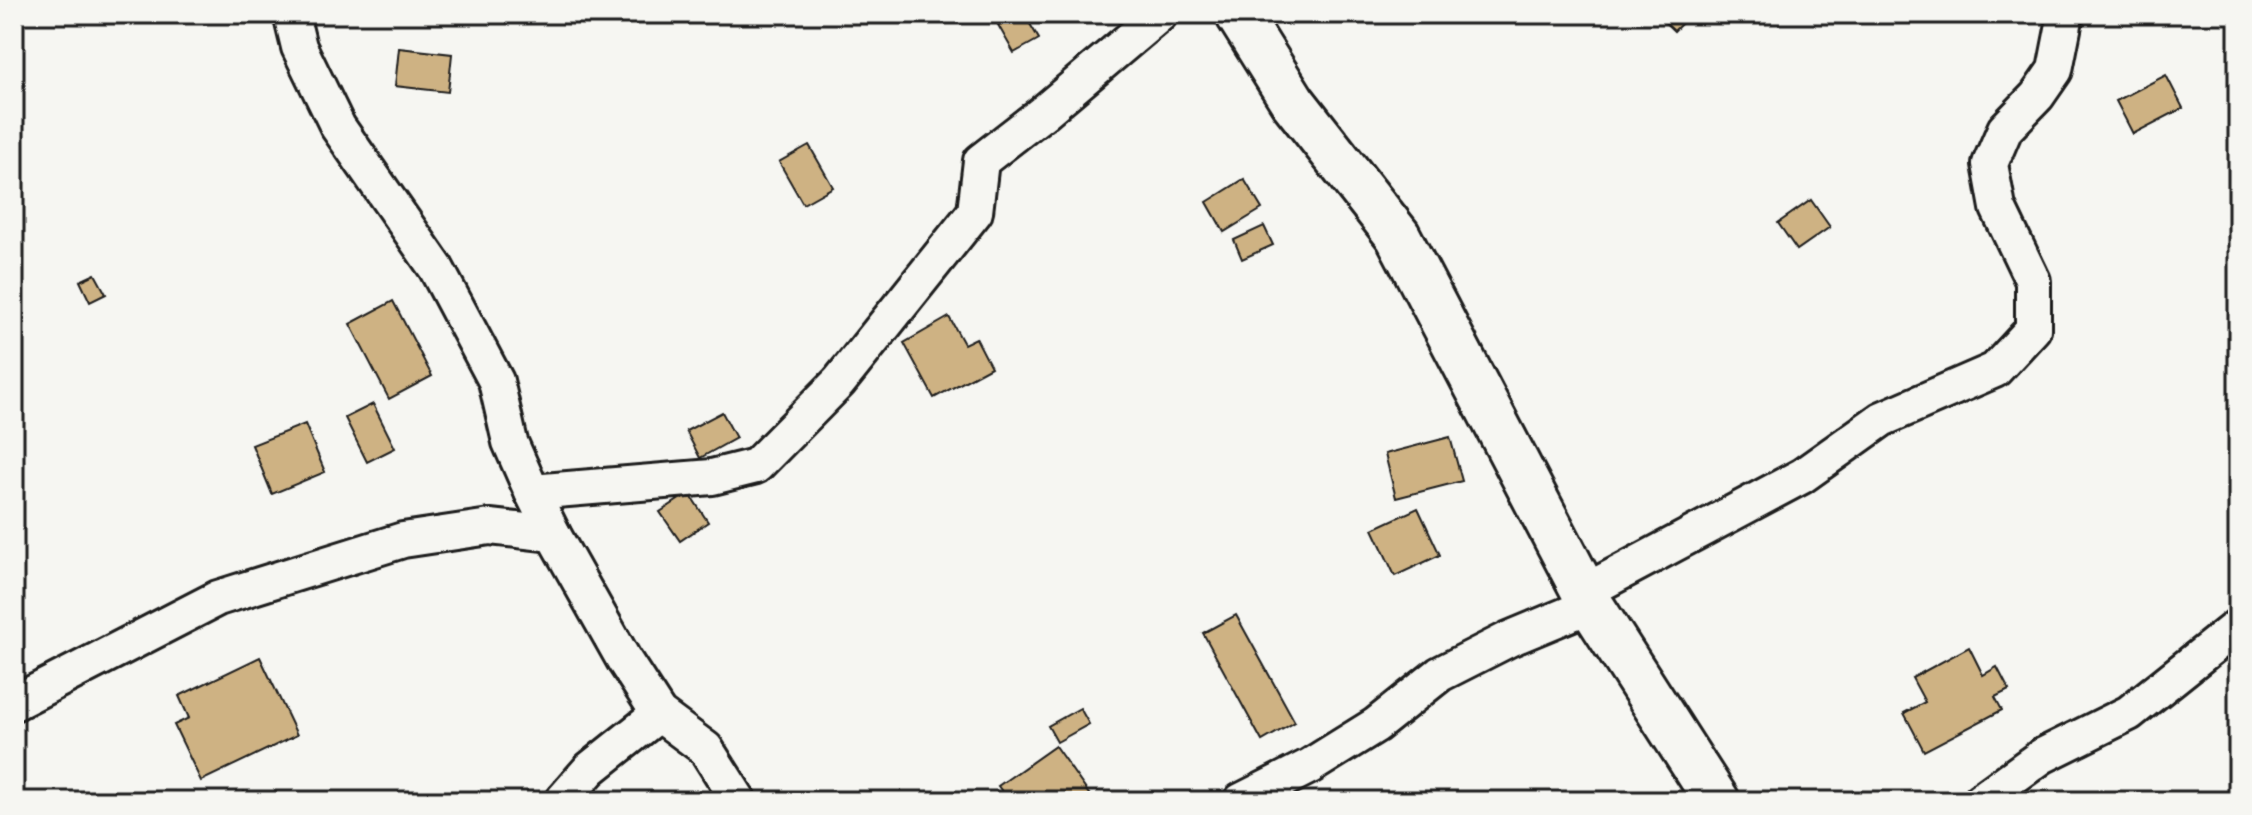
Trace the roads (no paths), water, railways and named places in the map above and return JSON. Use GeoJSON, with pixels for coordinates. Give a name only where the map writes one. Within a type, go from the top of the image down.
{"type":"FeatureCollection","features":[{"type":"Feature","properties":{"kind":"street"},"geometry":{"type":"LineString","coordinates":[[291,14],[299,47],[338,127],[436,268],[496,381],[510,442],[532,492],[624,660],[659,714],[706,749],[739,801]]}},
{"type":"Feature","properties":{"kind":"street"},"geometry":{"type":"LineString","coordinates":[[532,492],[712,477],[756,466],[839,382],[975,212],[981,161],[1160,14]]}},
{"type":"Feature","properties":{"kind":"street"},"geometry":{"type":"LineString","coordinates":[[1238,14],[1293,102],[1398,236],[1588,599],[1717,801]]}},
{"type":"Feature","properties":{"kind":"street"},"geometry":{"type":"LineString","coordinates":[[1241,801],[1310,766],[1376,725],[1440,674],[1588,599],[1802,476],[1882,419],[1995,370],[2033,329],[2033,281],[1998,208],[1990,164],[2005,129],[2037,96],[2055,70],[2066,14]]}},
{"type":"Feature","properties":{"kind":"street"},"geometry":{"type":"LineString","coordinates":[[14,703],[218,598],[403,540],[490,527],[553,534]]}},
{"type":"Feature","properties":{"kind":"street"},"geometry":{"type":"LineString","coordinates":[[1980,801],[2042,756],[2129,713],[2238,626]]}},
{"type":"Feature","properties":{"kind":"street"},"geometry":{"type":"LineString","coordinates":[[562,801],[590,769],[659,714]]}}]}
